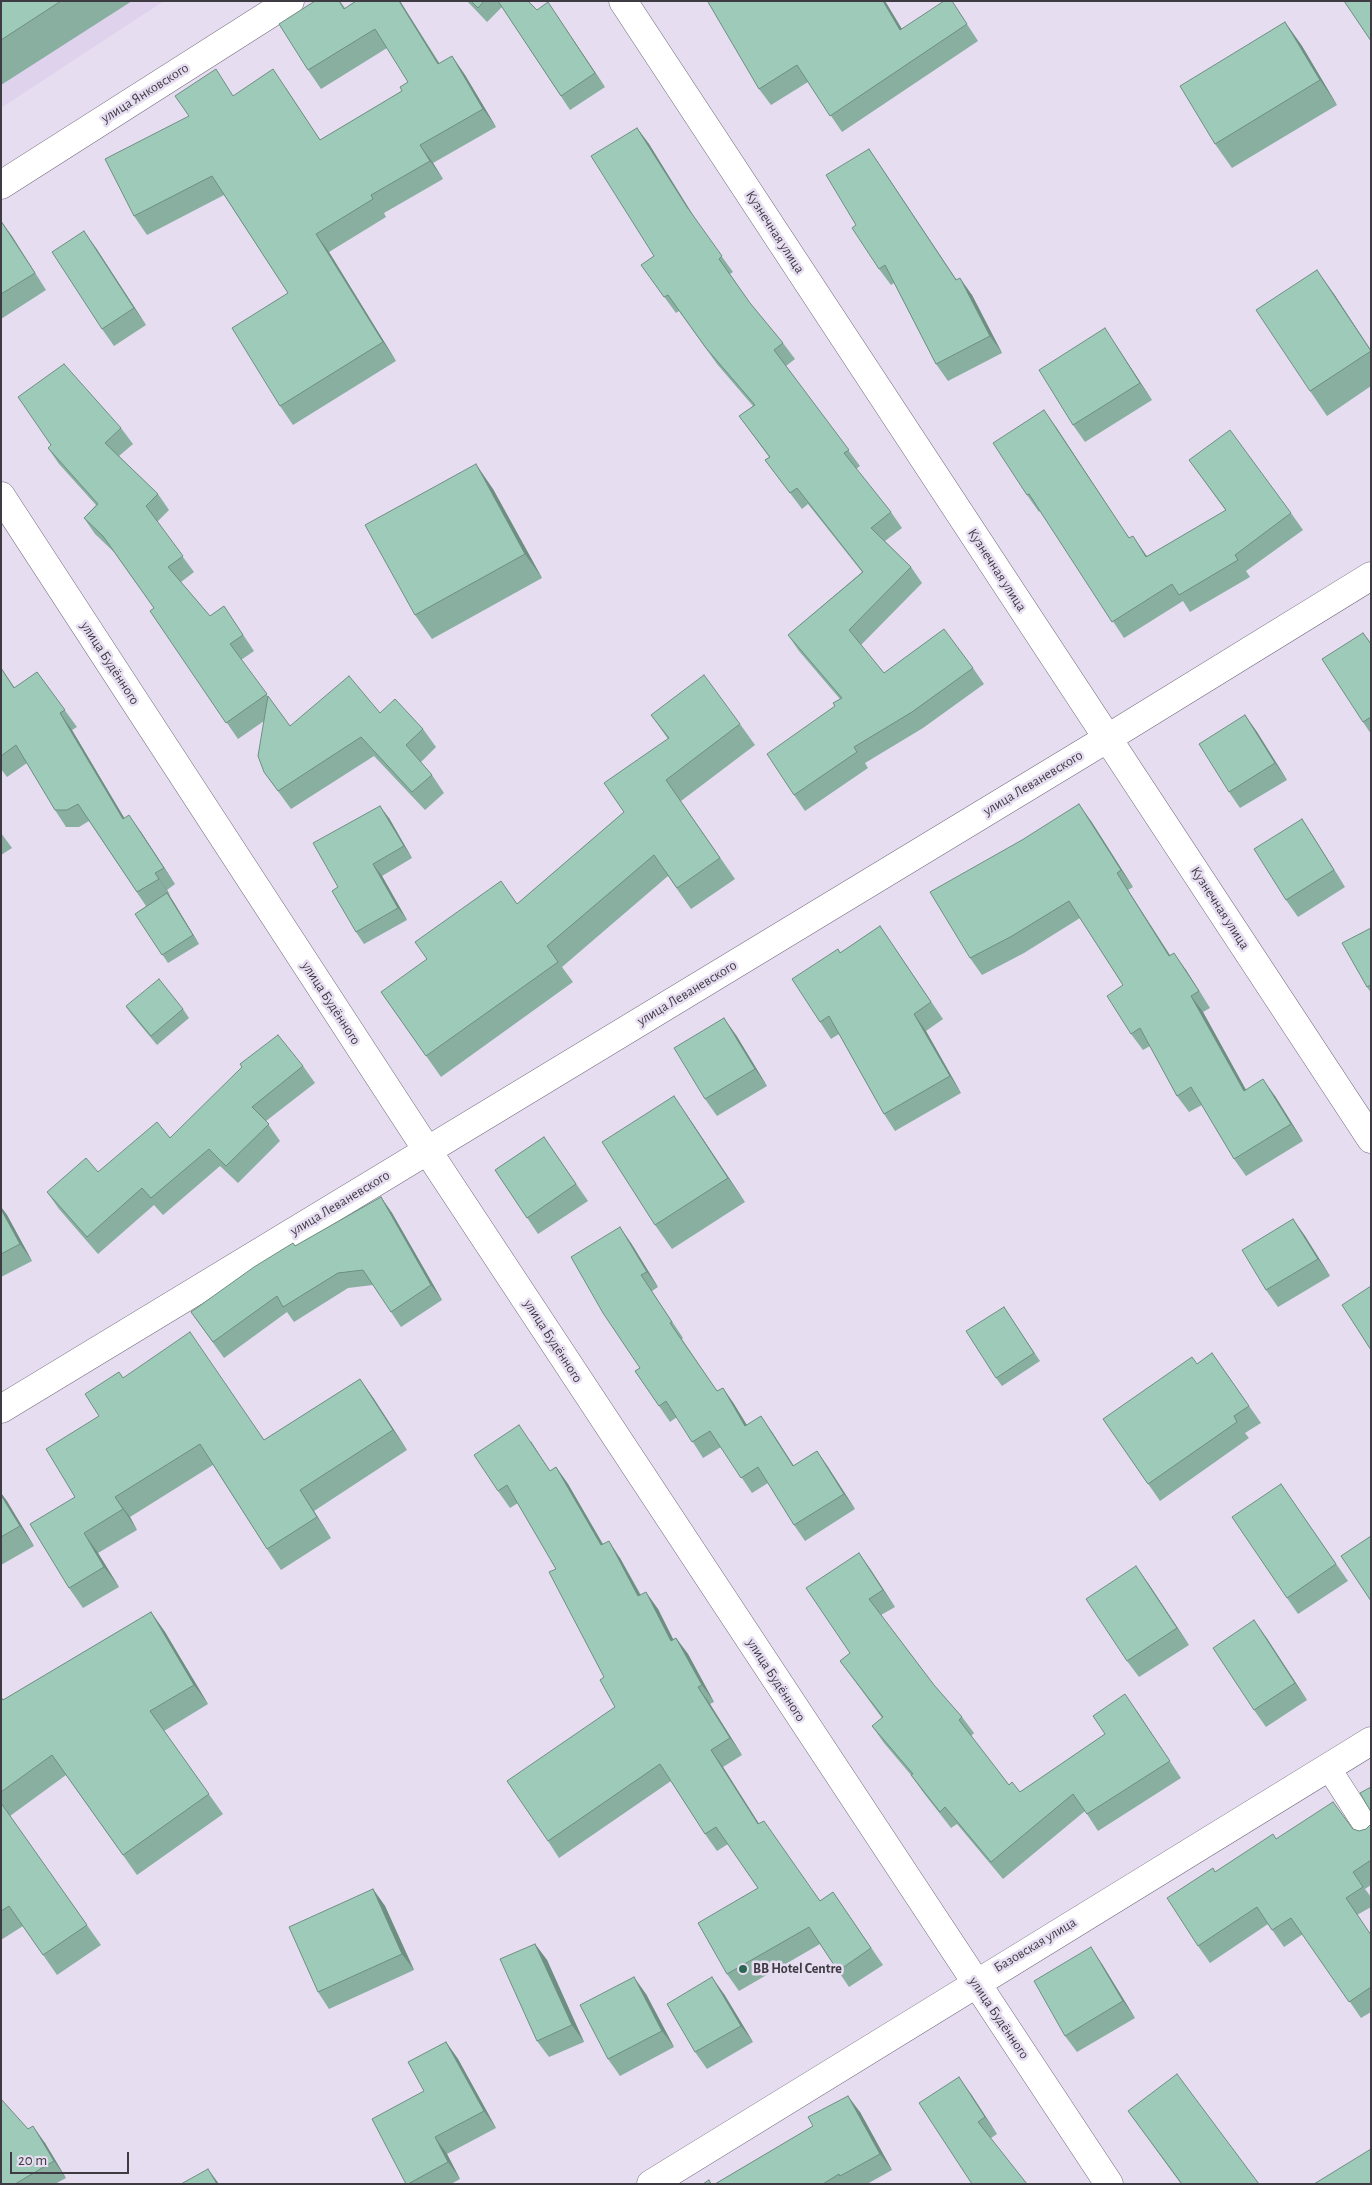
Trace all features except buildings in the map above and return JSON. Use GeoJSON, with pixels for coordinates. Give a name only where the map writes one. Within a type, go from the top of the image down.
{"type":"FeatureCollection","features":[{"type":"Feature","properties":{"kind":"street","name":"улица Янковского"},"geometry":{"type":"LineString","coordinates":[[1,185],[290,1]]}},
{"type":"Feature","properties":{"kind":"street","name":"Кузнечная улица"},"geometry":{"type":"LineString","coordinates":[[623,1],[1371,1139]]}},
{"type":"Feature","properties":{"kind":"street","name":"улица Будённого"},"geometry":{"type":"LineString","coordinates":[[1,496],[427,1150],[1109,2184]]}},
{"type":"Feature","properties":{"kind":"street","name":"улица Леваневского"},"geometry":{"type":"LineString","coordinates":[[1,1409],[1108,738],[1371,576]]}},
{"type":"Feature","properties":{"kind":"street","name":"Базовская улица"},"geometry":{"type":"LineString","coordinates":[[651,2184],[975,1982],[1371,1741]]}},
{"type":"Feature","properties":{"kind":"lane"},"geometry":{"type":"LineString","coordinates":[[1328,1767],[1371,1834]]}},
{"type":"Feature","properties":{"kind":"shaded area"},"geometry":{"type":"Polygon","coordinates":[[[1,1],[164,1],[1,108],[1,1]]]}},
{"type":"Feature","properties":{"kind":"place","name":"BB Hotel Centre"},"geometry":{"type":"Point","coordinates":[743,1969]}}]}
